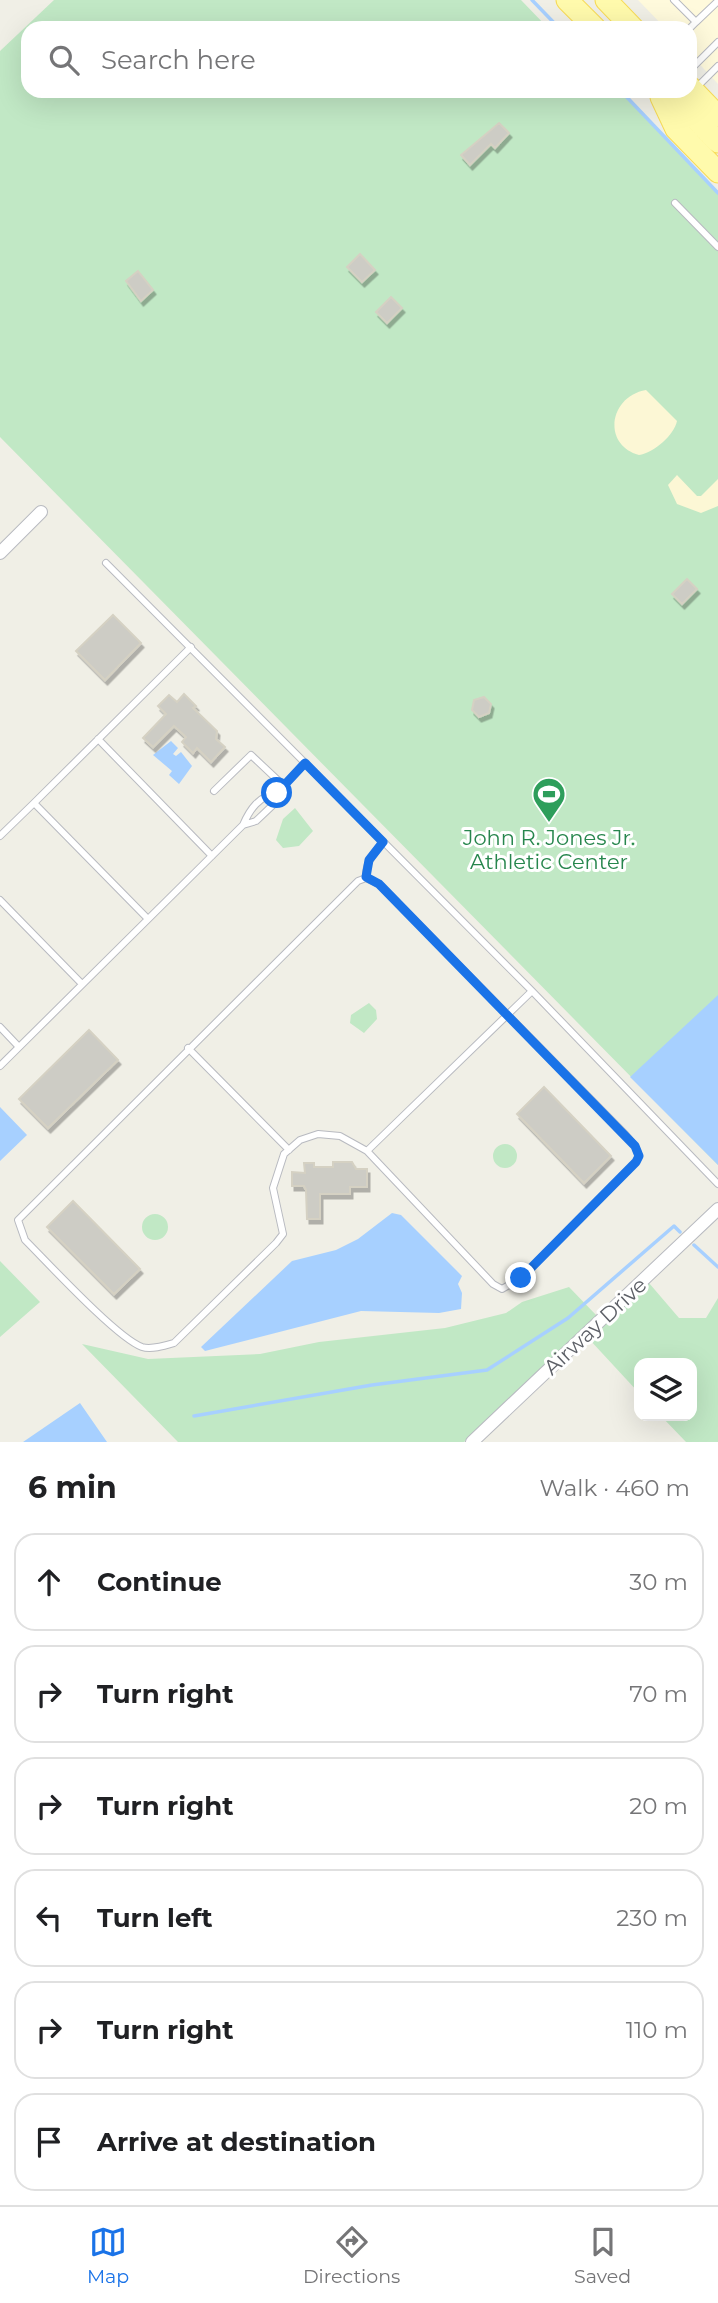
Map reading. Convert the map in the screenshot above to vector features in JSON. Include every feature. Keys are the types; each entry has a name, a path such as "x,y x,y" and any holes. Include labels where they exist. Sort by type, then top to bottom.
{"main road":[{"path":"606,0 626,21"},
{"path":"697,90 718,116"},
{"path":"664,98 676,129 718,172"},
{"path":"667,98 718,155"},
{"path":"668,98 718,142"}],"street":[{"path":"0,553 41,512"},
{"name":"Airway Drive","path":"472,1442 718,1209"}],"lane":[{"path":"674,0 695,21"},
{"path":"697,21 718,1"},
{"path":"697,73 718,42"},
{"path":"697,78 718,66"},
{"path":"675,203 718,247"},
{"path":"106,563 532,991 718,1185"},
{"path":"0,836 191,647"},
{"path":"98,739 212,856"},
{"path":"214,791 251,755 284,786"},
{"path":"243,825 256,821 275,803 277,793 305,763"},
{"path":"0,1066 243,825 249,811 265,795 277,793"},
{"path":"34,803 149,919"},
{"path":"366,877 369,860 383,842"},
{"path":"366,877 379,884 508,1014 625,1134 639,1156 627,1172 521,1278 502,1289 493,1284 368,1151 340,1136 318,1134 300,1140 289,1150 277,1168 273,1188 283,1234 174,1343 163,1347 142,1347 121,1333 25,1241 18,1220 188,1048 358,881 366,877"},
{"path":"0,900 82,984"},
{"path":"368,1151 532,991"},
{"path":"0,1027 19,1047"},
{"path":"188,1048 289,1150"}],"shaded area":[{"path":"638,0 718,0 718,84 697,62 697,21 658,21"}],"green space":[{"name":"John R. Jones Jr. Athletic Center","path":"54,0 521,0 541,21 32,21"},
{"name":"John R. Jones Jr. Athletic Center","path":"21,31 21,98 629,98 718,191 718,1165 0,437 0,51"},
{"path":"295,808 313,831 299,846 283,848 276,840 283,819"},
{"path":"369,1003 376,1010 377,1019 364,1033 350,1023 351,1015"},
{"path":"505,1144 516,1151 517,1156 510,1167 505,1168 494,1161 493,1156 500,1145"},
{"path":"155,1214 164,1218 168,1227 164,1236 155,1240 146,1236 142,1227 146,1218"},
{"path":"0,1261 40,1302 0,1337"},
{"path":"649,1283 679,1318 706,1318 718,1298 718,1442 686,1442 666,1421 697,1421 697,1358 634,1358 634,1388 589,1339"},
{"path":"569,1287 597,1316 464,1442 178,1442 82,1344 148,1359 260,1354 319,1342 445,1328 506,1313 522,1302"}],"sand":[{"path":"646,390 677,421 663,442 651,451 639,455 619,441 615,421 624,401"},
{"path":"677,475 697,496 701,496 718,479 718,506 701,513 677,504 668,485"}],"water":[{"path":"171,741 178,748 173,754 176,756 181,752 192,766 179,784 169,775 172,771 153,755"},
{"path":"718,995 718,1165 630,1077"},
{"path":"0,1107 27,1135 0,1161"},
{"path":"392,1213 401,1215 462,1276 458,1284 462,1293 461,1309 439,1313 361,1311 205,1351 201,1347 292,1261 336,1250 358,1239"},
{"path":"80,1403 107,1442 23,1442"}],"building":[{"path":"499,123 509,133 495,148 491,144 470,165 461,155"},
{"path":"360,254 375,270 362,282 347,267"},
{"path":"138,271 153,290 141,301 126,281"},
{"path":"391,297 402,308 387,323 376,312"},
{"path":"687,579 697,589 682,604 672,594"},
{"path":"113,615 141,643 105,680 76,651"},
{"path":"184,694 196,706 193,708 217,731 216,739 225,747 211,762 197,748 193,753 182,742 186,737 174,726 153,747 143,738 166,714 158,706 169,695 177,702"},
{"path":"484,697 491,704 489,713 479,717 472,710 474,700"},
{"path":"89,1030 118,1060 48,1128 19,1099"},
{"path":"544,1087 611,1156 584,1183 517,1114"},
{"path":"333,1162 352,1162 356,1169 367,1169 367,1187 350,1187 350,1194 320,1194 320,1219 307,1219 306,1190 304,1186 292,1186 292,1172 305,1173 304,1163 314,1163 314,1167 333,1167"},
{"path":"73,1201 140,1269 114,1294 47,1227"}],"waterway":[{"path":"532,0 552,21"},
{"path":"628,98 718,193"},
{"path":"194,1416 372,1385 487,1370 568,1318 674,1226 680,1232"},
{"path":"694,1245 718,1267"}],"place":[{"name":"John R. Jones Jr. Athletic Center","path":"549,824"}],"route":[{"path":"277,793 305,763 383,842 369,860 366,877 379,884 635,1146 639,1156 636,1162 521,1278"}]}
